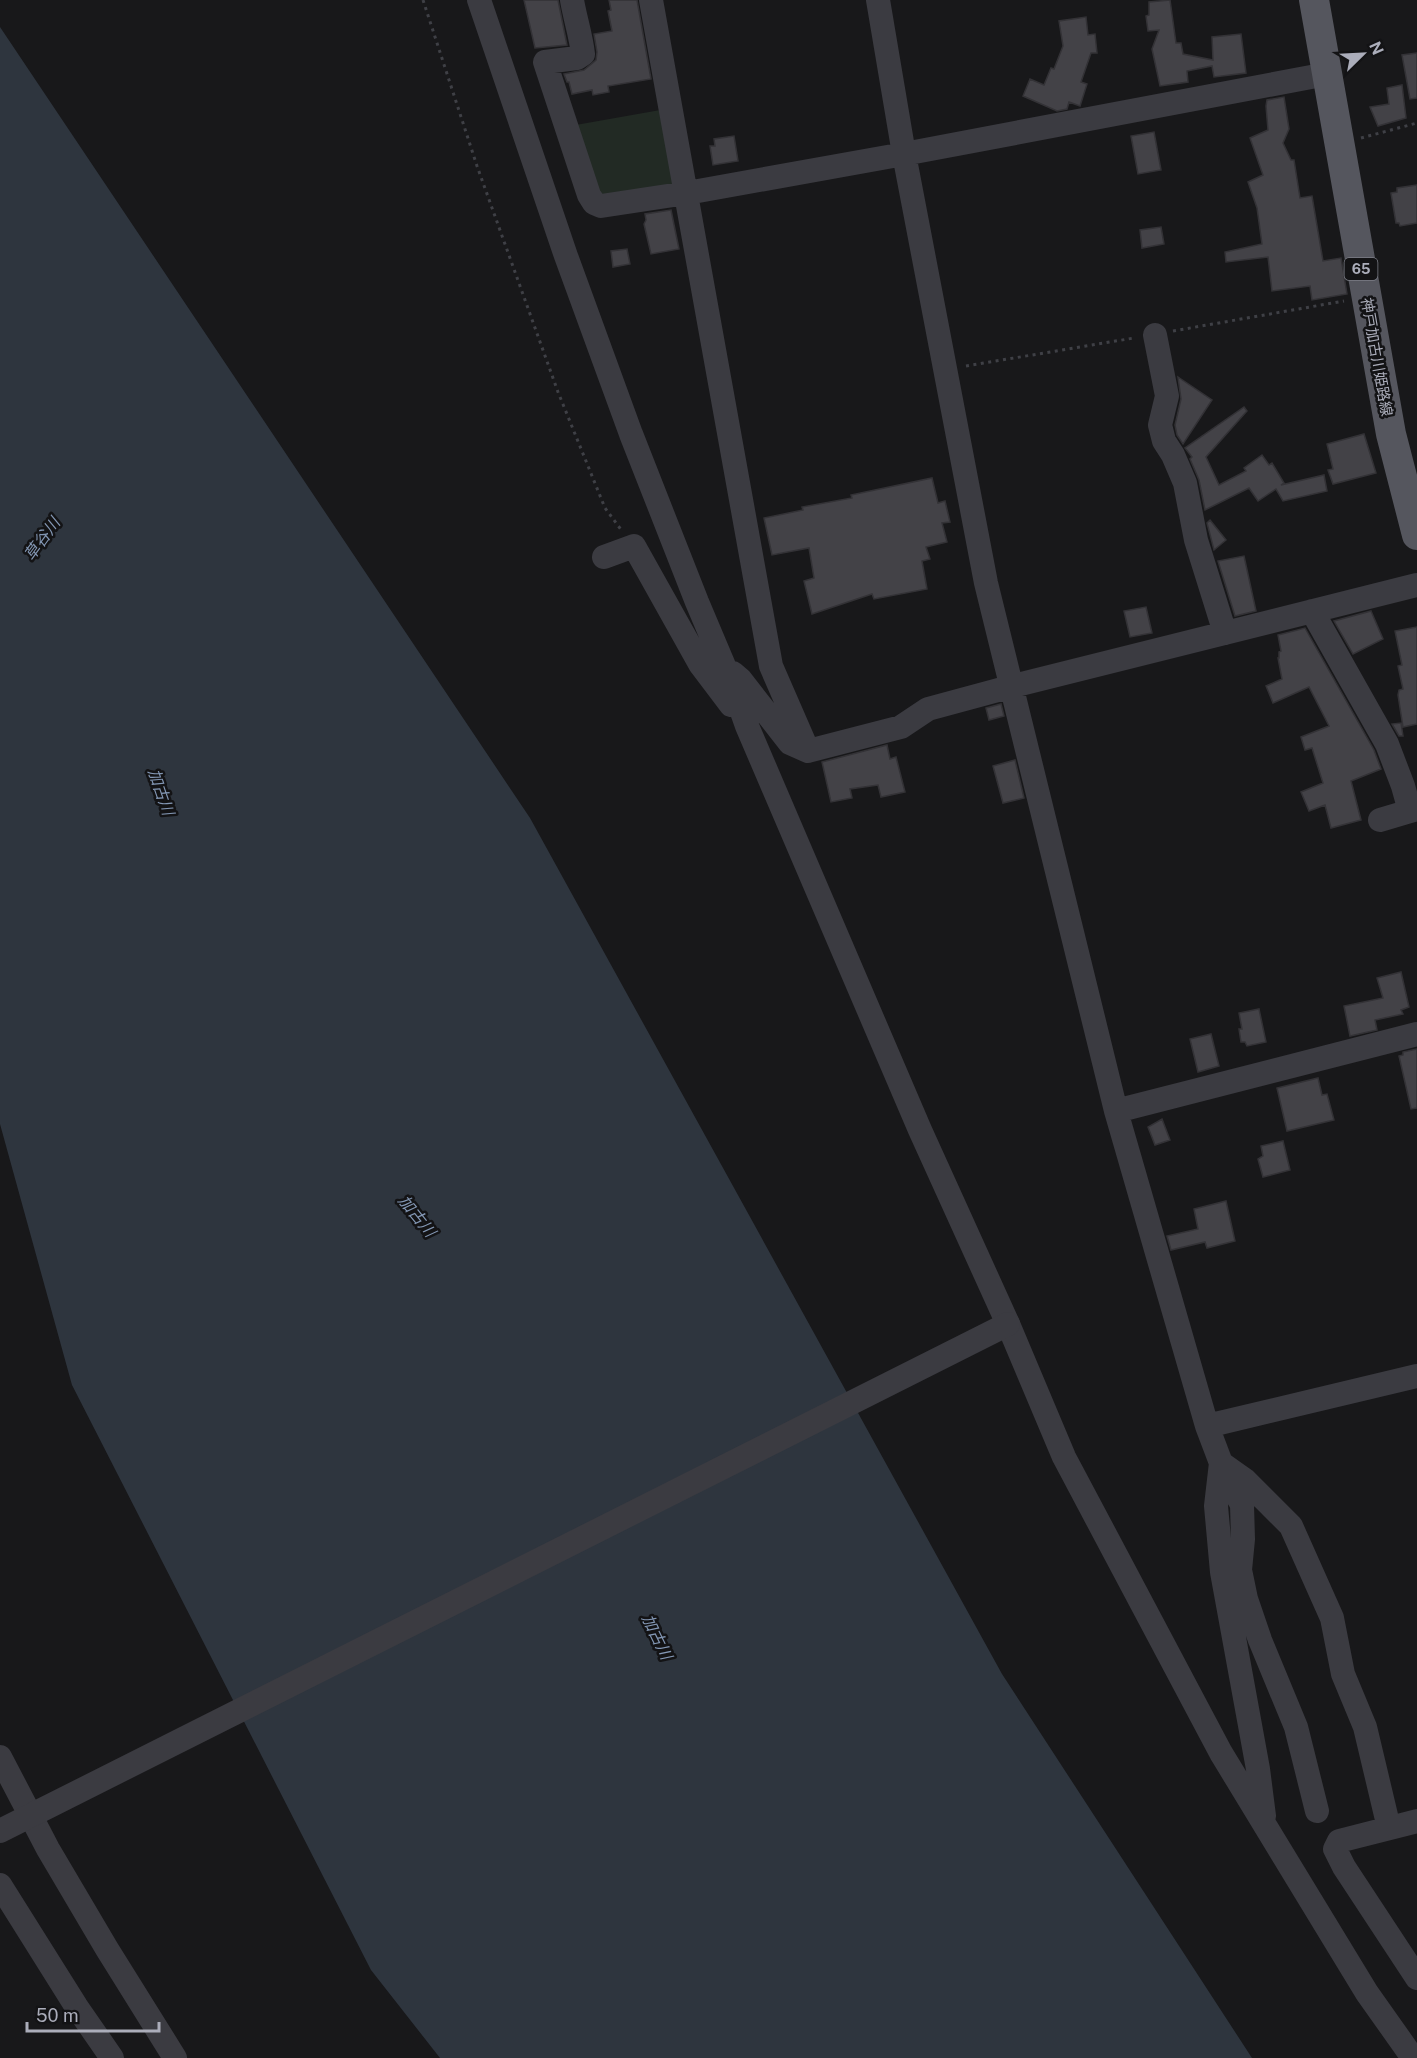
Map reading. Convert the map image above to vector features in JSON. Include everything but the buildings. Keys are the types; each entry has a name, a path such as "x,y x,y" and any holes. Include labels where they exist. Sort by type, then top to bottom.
{"main road":[{"name":"神戸加古川姫路線","path":"1314,0 1391,434 1417,536"}],"street":[{"path":"479,0 566,256 631,434 747,726 920,1130 1008,1324 1064,1457 1221,1752 1367,1993 1413,2058"},
{"path":"572,0 583,54 577,58 545,62 589,195 594,203 601,206 904,154 1327,74"},
{"path":"651,0 771,666 808,751"},
{"path":"878,0 904,154 986,583 1116,1111 1207,1426 1221,1463 1242,1505 1243,1539 1240,1570 1246,1599 1260,1640 1296,1727 1317,1811"},
{"path":"1155,335 1167,396 1160,425 1164,441 1185,483 1196,540 1225,633"},
{"path":"604,557 634,546 700,664 747,726"},
{"path":"724,665 740,679 790,743 808,751 901,727 928,709 1417,585"},
{"path":"1312,611 1387,744 1413,810 1380,820"},
{"path":"1116,1111 1417,1034"},
{"path":"0,1831 1008,1324"},
{"path":"1207,1426 1417,1376"},
{"path":"1221,1463 1216,1506 1222,1572 1258,1768 1266,1828"},
{"path":"1221,1463 1245,1479 1291,1526 1332,1618 1344,1674 1365,1727 1389,1828"},
{"path":"0,1757 48,1849 175,2058"},
{"path":"1417,1821 1339,1841 1335,1849 1344,1867 1417,1977"},
{"path":"0,1885 76,2006 112,2058"}],"path":[{"path":"423,0 477,166 558,392 604,508 634,546"},
{"path":"1339,143 1417,123"}],"shaded area":[{"path":"666,109 679,186 601,200 570,126"}],"water":[{"path":"0,27 530,818 1002,1674 1252,2058 440,2058 371,1970 72,1385 0,1124"}],"water label":[{"name":"草谷川","path":"42,539"},
{"name":"加古川","path":"161,792"},
{"name":"加古川","path":"417,1216"},
{"name":"加古川","path":"657,1637"}]}
